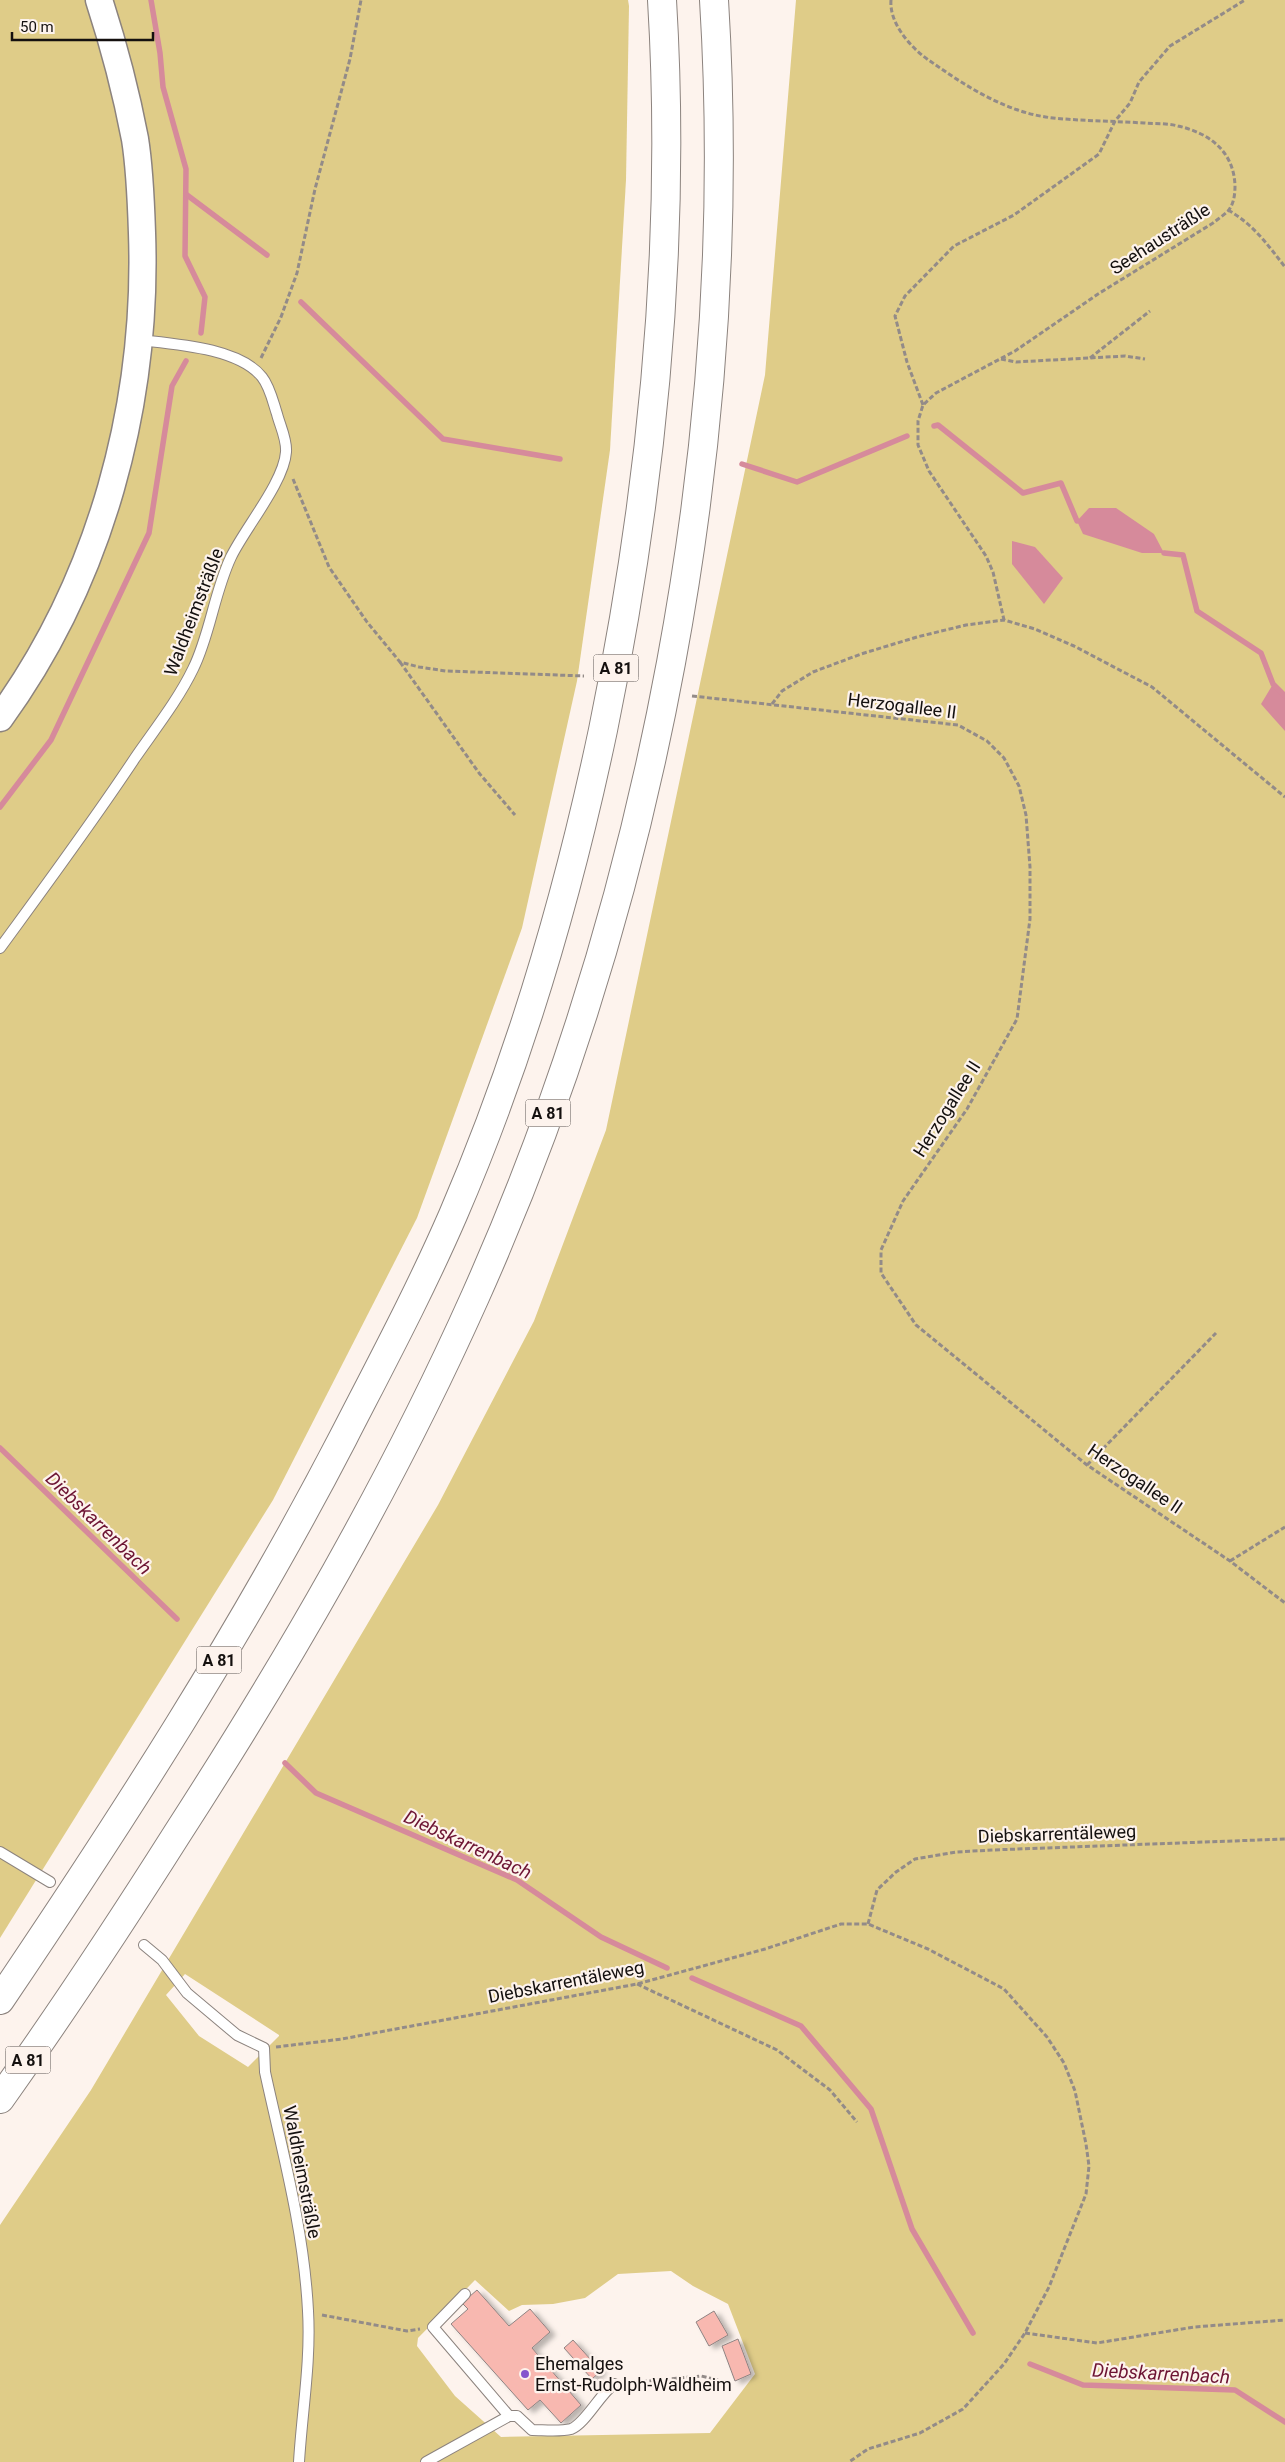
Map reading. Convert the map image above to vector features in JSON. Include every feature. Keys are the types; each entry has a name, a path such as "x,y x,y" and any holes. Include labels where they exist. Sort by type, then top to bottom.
{"highway":[{"name":"A 81","path":"0,2000 93,1861 180,1722 264,1582 332,1461 380,1370 436,1252 480,1147 518,1044 564,891 594,774 630,593 642,510 653,405 664,230 666,144 662,0"},
{"name":"A 81","path":"0,2099 61,2013 205,1791 266,1693 340,1565 405,1444 474,1298 520,1188 567,1059 602,952 636,823 660,716 688,560 703,436 714,291 718,142 714,0"}],"street":[{"path":"0,718 49,640 94,543 117,469 140,340 143,259 135,141 118,61 99,0"}],"lane":[{"name":"Waldheimsträßle","path":"0,948 101,809 180,692 194,667 218,589 232,555 265,500 280,469 286,451 285,440 271,393 264,378 256,370 235,358 196,347 140,340"},
{"path":"0,1852 50,1882"},
{"path":"144,1945 162,1960 187,1993 237,2035 264,2048"},
{"name":"Waldheimsträßle","path":"264,2048 265,2072 306,2275 308,2312 307,2378 301,2420 299,2462"},
{"path":"465,2294 433,2327 509,2416"},
{"path":"426,2462 509,2416 517,2416 532,2430 571,2429 582,2420 605,2391 614,2384"}],"path":[{"path":"256,370 281,317 297,273 315,189 350,59 361,0"},
{"name":"Seehausträßle","path":"891,0 895,20 914,49 952,77 988,98 1019,111 1051,118 1176,125 1204,134 1221,147 1227,155 1234,176 1235,196 1228,210 1213,223 1000,359 943,389 923,405"},
{"path":"1004,620 993,572 986,556 929,471 918,445 918,421 923,405 906,362 896,316 905,296 954,246 1014,215 1099,154 1115,122 1130,103 1139,82 1170,46 1245,0"},
{"path":"1228,210 1244,220 1258,233 1285,267"},
{"path":"1089,358 1150,311"},
{"path":"1000,359 1016,362 1125,356 1145,359"},
{"path":"280,469 291,476 298,487 329,568 367,622 400,662 479,773 515,815"},
{"path":"772,704 782,691 813,672 861,654 925,635 987,621 1004,620 1035,629 1074,646 1152,687 1285,797"},
{"path":"400,662 419,668 446,671 584,676"},
{"name":"Herzogallee II","path":"692,696 958,725 987,741 1004,758 1019,786 1026,815 1030,866 1030,910 1017,1019 967,1109 903,1201 881,1250 880,1273 916,1325 1087,1465 1230,1561 1285,1603"},
{"path":"1087,1465 1216,1333"},
{"path":"1230,1561 1285,1526"},
{"name":"Diebskarrentäleweg","path":"868,1924 877,1890 896,1872 915,1859 956,1852 992,1850 1285,1840"},
{"name":"Diebskarrentäleweg","path":"264,2048 342,2039 636,1984 765,1950 841,1924 868,1924 928,1949 1004,1989 1047,2037 1064,2064 1075,2091 1089,2166 1086,2194 1049,2287 1025,2333 1004,2364 963,2409 920,2433 868,2450 849,2462"},
{"path":"636,1984 777,2050 830,2090 856,2122"},
{"path":"308,2312 407,2331"},
{"path":"1025,2333 1097,2343 1194,2327 1285,2320"},
{"path":"614,2384 701,2376 718,2380"}],"shaded area":[{"path":"0,0 628,0 629,6 626,180 610,450 577,681 522,928 417,1218 273,1500 0,1938"},
{"path":"796,0 1285,0 1285,2462 0,2462 0,2225 91,2090 438,1505 534,1321 606,1130 765,375","holes":["185,1974 279,2035 279,2036 248,2067 199,2036 166,1995","671,2271 693,2286 728,2304 755,2374 710,2433 501,2437 455,2396 417,2346 418,2338 475,2280 509,2311 522,2305 553,2304 585,2298 618,2274"]},
{"path":"1089,508 1116,508 1154,534 1164,553 1142,553 1083,534 1077,521"},
{"path":"1012,541 1035,547 1063,578 1044,604 1012,564"},
{"path":"1273,684 1285,698 1285,731 1261,704"}],"building":[{"name":"Ehemalges Ernst-Rudolph-Waldheim","path":"477,2290 509,2326 530,2309 550,2332 532,2348 581,2405 561,2423 540,2400 528,2410 451,2324 468,2309 462,2303"},
{"path":"714,2311 728,2335 709,2346 696,2322"},
{"path":"738,2339 751,2374 735,2381 722,2346"},
{"path":"573,2340 601,2371 592,2379 564,2348"}],"waterway":[{"name":"Diebskarrenbach","path":"151,0 160,53 163,87 186,169 185,256 205,297 201,333"},
{"path":"187,195 267,255"},
{"path":"301,302 443,439 560,459"},
{"path":"0,807 51,740 149,533 172,386 186,361"},
{"path":"934,426 938,425 1023,493 1061,483 1077,521"},
{"path":"742,464 797,482 907,436"},
{"path":"1164,553 1183,555 1197,611 1261,653 1273,684 1285,696"},
{"name":"Diebskarrenbach","path":"0,1448 177,1619"},
{"name":"Diebskarrenbach","path":"285,1763 316,1793 517,1880 601,1937 667,1968"},
{"path":"692,1978 801,2026 871,2109 912,2229 973,2333"},
{"name":"Diebskarrenbach","path":"1030,2364 1083,2385 1235,2390 1285,2422"}],"place":[{"name":"Ehemalges Ernst-Rudolph-Waldheim","path":"525,2374"}]}
